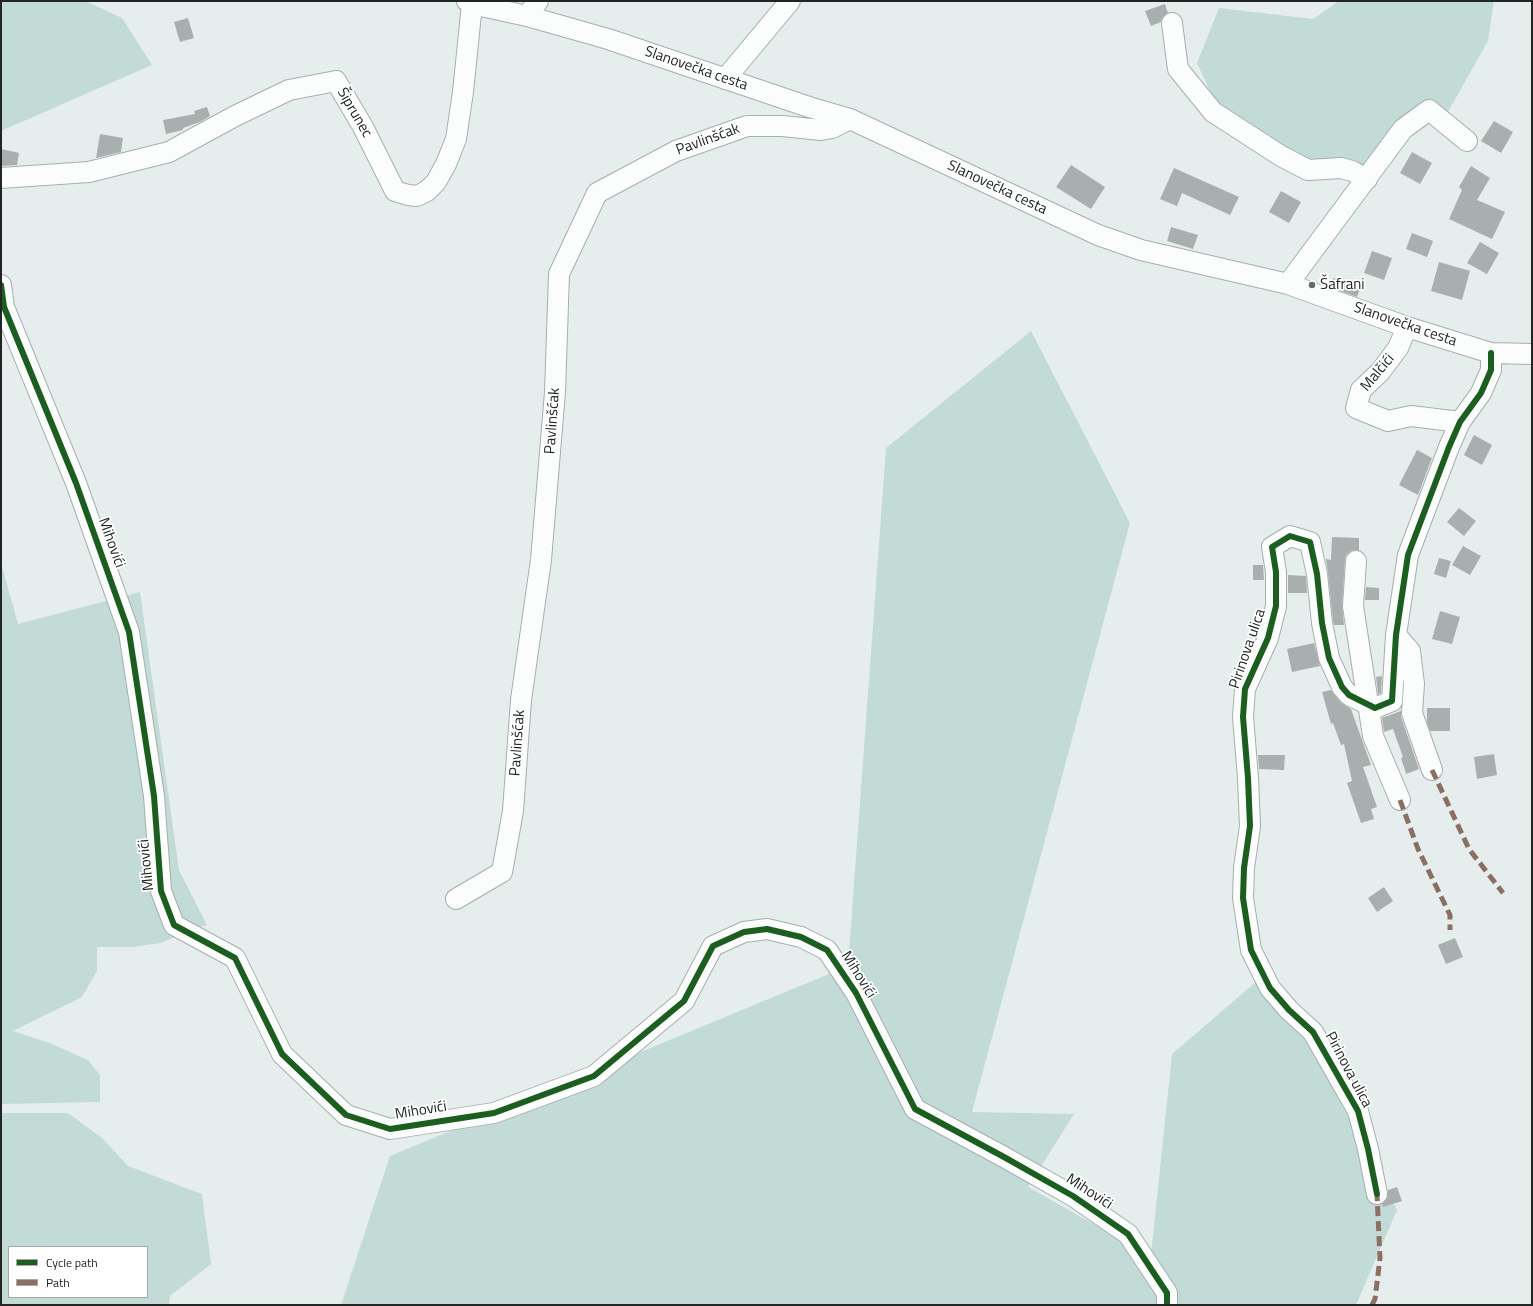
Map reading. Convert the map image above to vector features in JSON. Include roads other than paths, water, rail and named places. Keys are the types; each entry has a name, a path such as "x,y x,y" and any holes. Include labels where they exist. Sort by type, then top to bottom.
{"street":[{"path":"725,79 790,1"},
{"name":"Slanovečka cesta","path":"469,2 533,8 608,39 808,107 850,119 1098,235 1141,250 1288,284 1407,327 1491,353 1532,354"},
{"name":"Šiprunec","path":"1,178 89,172 169,152 235,116 289,90 336,81 364,127 395,191 417,196 428,191 436,182 446,164 456,139 464,92 469,2"},
{"path":"1172,23 1178,69 1213,112 1281,156 1308,170 1341,168 1352,171 1367,179"},
{"path":"1288,284 1403,129 1429,110 1467,141"},
{"name":"Pavlinšćak","path":"456,898 502,872 513,811 521,700 541,560 555,392 559,274 597,193 676,151 747,126 782,126 821,130 832,128 850,119"},
{"name":"Mihovići","path":"1,285 4,307 76,483 130,632 154,796 161,891 174,925 235,958 282,1054 346,1115 390,1129 405,1127 494,1113 594,1076 684,1001 713,946 744,932 766,929 801,936 827,950 856,993 915,1109 1073,1196 1128,1234 1167,1293 1167,1305"},
{"name":"Malčići","path":"1407,327 1398,348 1380,372 1361,390 1356,408 1388,421 1411,416 1460,422"},
{"name":"Pirinova ulica","path":"1378,1194 1358,1111 1313,1032 1289,1010 1270,988 1251,950 1243,898 1244,868 1250,826 1243,717 1245,689 1268,638 1276,606 1276,572 1272,547 1290,536 1310,542 1317,574 1322,623 1329,658 1342,687 1349,695 1375,708 1392,701 1396,635 1408,555 1448,447 1460,422 1481,393 1491,370 1491,353"},
{"path":"1356,561 1353,606 1373,736 1400,800"},
{"path":"1396,635 1410,652 1414,684 1412,713 1432,770"}],"place":[{"name":"Šafrani","path":"1312,285"}]}
